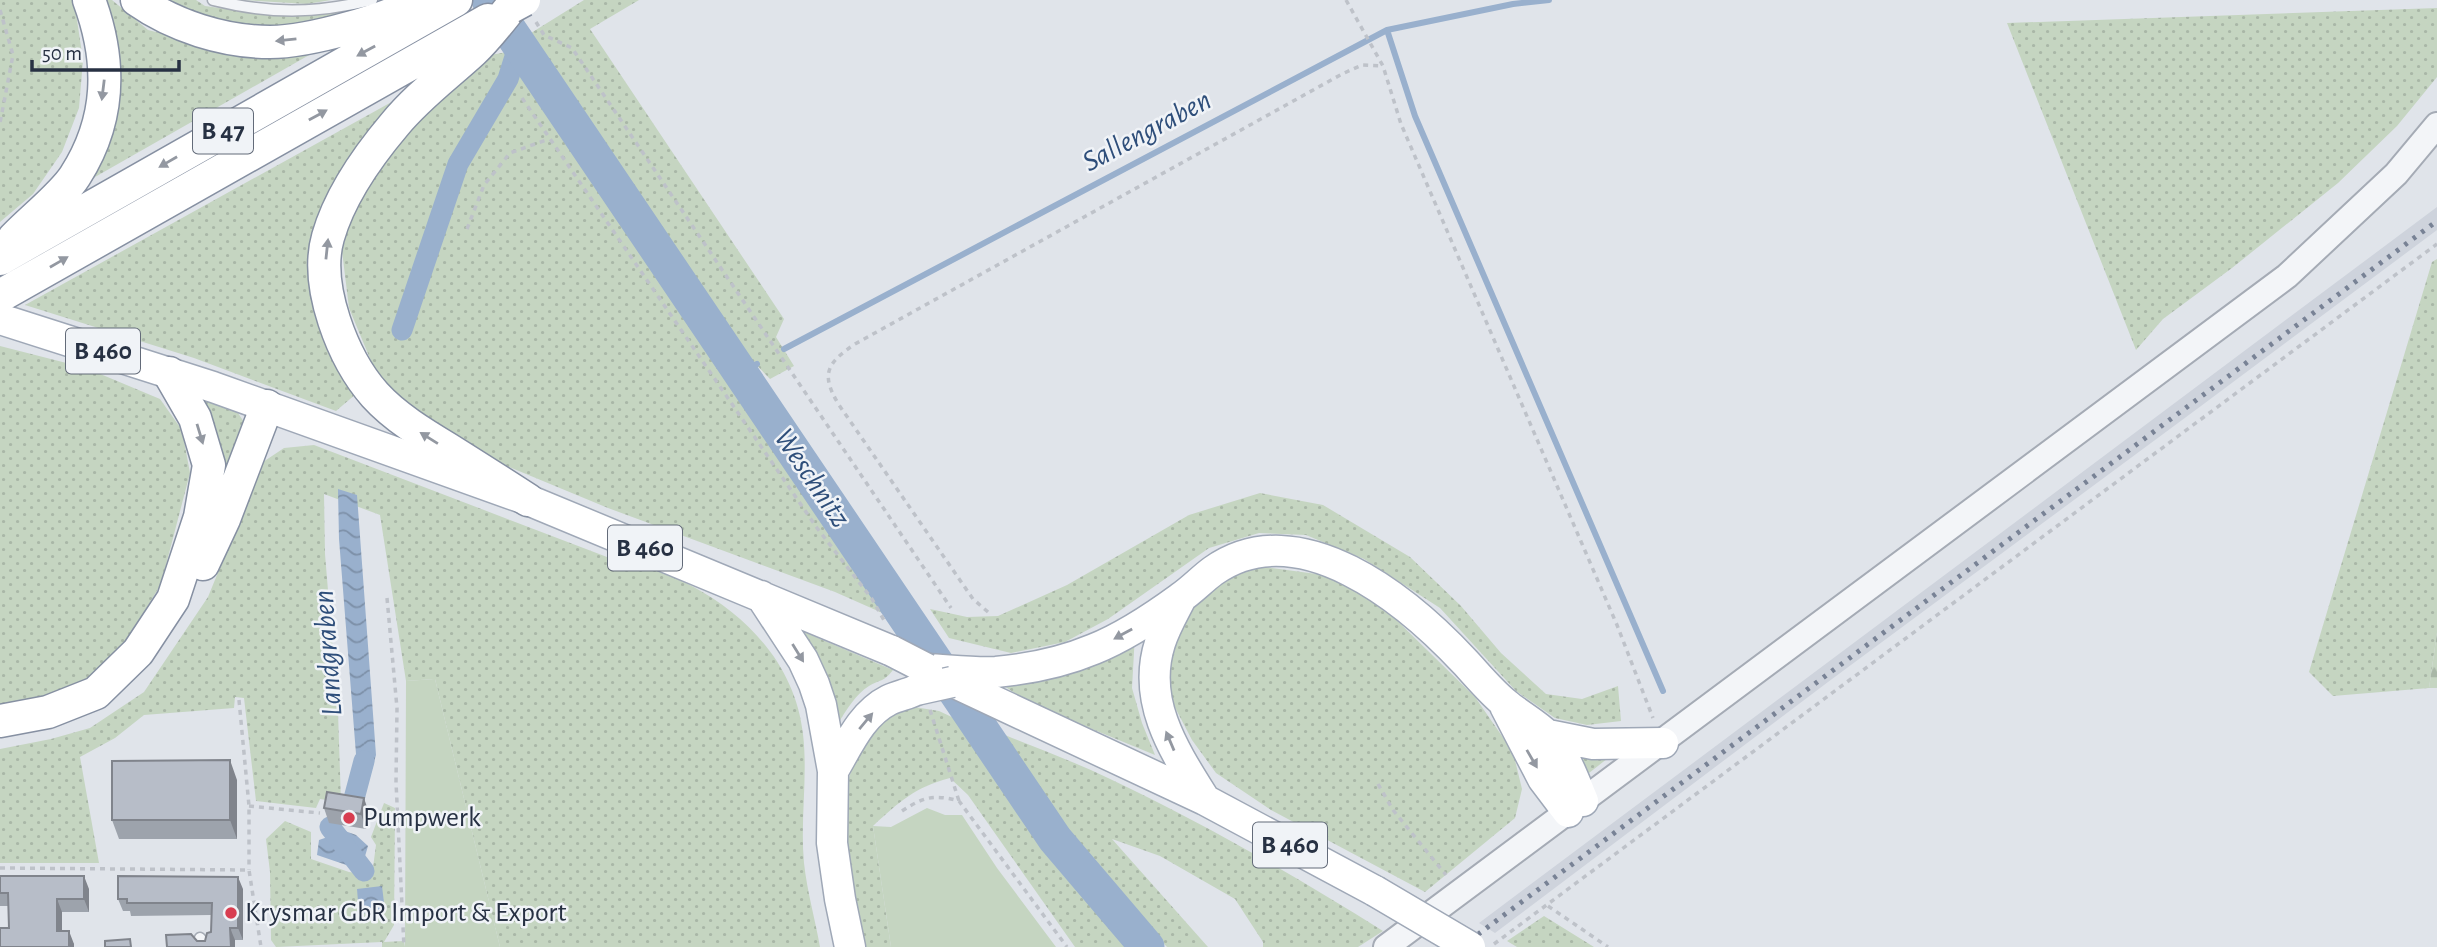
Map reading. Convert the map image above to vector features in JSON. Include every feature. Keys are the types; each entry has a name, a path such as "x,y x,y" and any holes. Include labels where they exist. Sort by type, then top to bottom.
{"highway":[{"path":"0,253 74,178 98,130 106,67 99,26 89,0"},
{"path":"137,0 182,25 228,37 270,42 319,37 441,2"},
{"name":"B 47","path":"0,259 441,2"},
{"name":"B 47","path":"0,296 470,41 522,8"},
{"path":"470,41 441,78 397,121 363,165 341,204 327,239 325,270 337,331 355,368 376,396 416,429 528,500"},
{"path":"0,721 48,712 96,693 138,652 173,599 200,517 209,465 195,418 169,373"},
{"path":"0,733 55,723 102,703 148,659 185,603 224,519 267,406"}],"main road":[{"name":"B 460","path":"0,319 267,406 528,500 761,596 889,637 930,686 1019,713 1205,800 1375,891 1470,947"},
{"path":"833,771 860,726 872,712 889,701 930,686 994,672 1050,664 1095,649 1181,597 1215,569 1242,557 1274,551 1311,555 1349,570 1409,607 1441,636 1503,702 1548,736 1567,761 1575,807"},
{"path":"761,596 803,660 821,705 833,771 832,843 850,947"},
{"path":"1181,597 1160,642 1156,690 1161,717 1172,748 1205,800"},
{"path":"1503,702 1543,779 1575,807"},
{"path":"1548,736 1594,744 1663,743"}],"street":[{"path":"1386,947 2287,276 2396,174 2437,125"}],"lane":[{"path":"213,0 270,11 313,11 372,0"}],"path":[{"path":"1346,0 1383,66 1401,124 1617,625 1663,743"},
{"path":"522,8 544,35 572,48 951,608"},
{"path":"0,10 13,55 0,122"},
{"path":"988,612 973,599 834,397 830,390 828,374 835,358 855,344 1342,74 1362,65 1383,66"},
{"path":"522,98 817,528 872,599 889,637"},
{"path":"467,229 484,185 510,153 549,139"},
{"path":"1490,947 2437,244"},
{"path":"387,598 397,708 396,782 404,947"},
{"path":"930,686 936,725 953,789 959,801 1067,946"},
{"path":"239,700 249,806 249,870 261,947"},
{"path":"1378,784 1393,810 1459,893"},
{"path":"902,811 919,800 940,796 959,801"},
{"path":"249,806 320,813"},
{"path":"0,868 249,870"},
{"path":"1548,906 1608,947"}],"shaded area":[{"path":"2437,207 2437,230 1495,933 1479,923"}],"green space":[{"path":"0,0 74,0 83,60 79,108 62,152 33,194 0,222"},
{"path":"104,0 112,0 148,30 208,45 332,42 88,181"},
{"path":"158,0 196,0 205,6 270,15 308,16 374,5 287,29 216,23"},
{"path":"242,0 331,0 307,4"},
{"path":"584,0 639,0 590,29 784,319 776,337 794,366 770,379 747,355 531,33"},
{"path":"2437,8 2437,77 2397,126 2338,183 2163,319 2136,350 2007,23"},
{"path":"507,52 527,72 896,619 835,592 608,508 492,460 429,425 376,373 349,308 342,251 356,197 377,156 485,56"},
{"path":"397,99 322,220 356,394 336,411 194,358 25,305"},
{"path":"2437,259 2437,633 2429,688 2333,696 2309,672 2432,262"},
{"path":"0,346 86,368 160,399 182,430 190,473 161,584 126,642 87,681 38,701 0,705"},
{"path":"194,398 236,410 246,425 216,509"},
{"path":"314,445 607,557 641,565 674,578 706,594 735,615 760,639 781,667 795,699 803,734 804,863 820,947 500,947 435,679 406,681 380,515 324,494 325,554 338,712 341,802 320,799 316,808 256,801 244,698 235,697 234,708 144,715 115,738 80,757 99,863 0,863 0,749 90,728 144,692 208,597 263,462 284,448"},
{"path":"1260,493 1323,505 1410,557 1461,606 1501,653 1546,694 1582,699 1618,686 1621,721 1587,725 1555,718 1516,691 1440,608 1364,559 1306,535 1259,533 1209,548 1108,619 1065,642 1011,653 949,638 930,609 967,617 998,616 1067,585 1189,515"},
{"path":"1256,566 1324,575 1377,601 1475,697 1513,752 1522,789 1515,818 1425,892 1271,810 1216,773 1192,740 1168,694 1164,655 1184,608 1218,582"},
{"path":"804,632 893,670 860,693 839,722 830,694 806,646"},
{"path":"2437,633 2437,688 2429,688"},
{"path":"1135,634 1132,688 1155,755 1029,703 1000,683"},
{"path":"435,679 500,947 405,947 406,681"},
{"path":"902,705 939,711 971,726 990,764 1062,863 1129,947 1075,947 968,795 950,778 908,796 873,826 891,947 857,947 841,804 858,749 873,720"},
{"path":"1005,735 1095,772 1179,813 1282,870 1383,931 1358,947 1263,947 1263,942 1235,899 1160,856 1112,839 1208,947 1167,947 1070,833"},
{"path":"1570,748 1617,751 1589,773"},
{"path":"384,803 395,808 394,925 384,942 404,941 405,947 382,947 382,942 276,947 271,940 270,872 266,839 285,821 311,832 311,859 349,872 372,875 376,845 371,837"},
{"path":"927,808 945,815 962,815 997,868 1056,947 891,947 873,826 891,827"},
{"path":"1544,916 1594,947 1517,947 1507,941"}],"water":[{"path":"338,489 357,495 376,755 366,791 352,787 356,754 339,539"},
{"path":"345,831 356,835 368,846 361,870 317,855 319,840"},
{"path":"382,886 385,911 359,914 357,889"}],"building":[{"path":"230,760 230,820 112,820 112,761"},
{"path":"327,792 364,798 361,814 324,808"},
{"path":"0,876 84,876 84,899 57,899 57,931 69,931 69,947 0,947 0,928 9,928 8,893 0,893"},
{"path":"118,876 238,877 238,928 230,928 231,947 167,947 166,935 191,934 197,941 205,941 207,933 211,932 212,903 127,903 127,899 118,899"},
{"path":"130,939 131,947 105,947 105,941"}],"waterway":[{"name":"Weschnitz","path":"489,0 1055,839 1147,947"},
{"name":"Sallengraben","path":"784,349 1387,30 1513,4 1549,0"},
{"path":"1387,30 1415,116 1663,691"},
{"name":"Landgraben","path":"402,330 458,164 508,79 519,44"},
{"name":"Sallengraben","path":"742,372 757,364"},
{"name":"Landgraben","path":"351,810 364,761"},
{"path":"330,827 364,871"}],"railway":[{"path":"1461,947 2437,221"}],"place":[{"name":"Pumpwerk","path":"349,818"},
{"name":"Krysmar GbR Import & Export","path":"231,913"}]}
